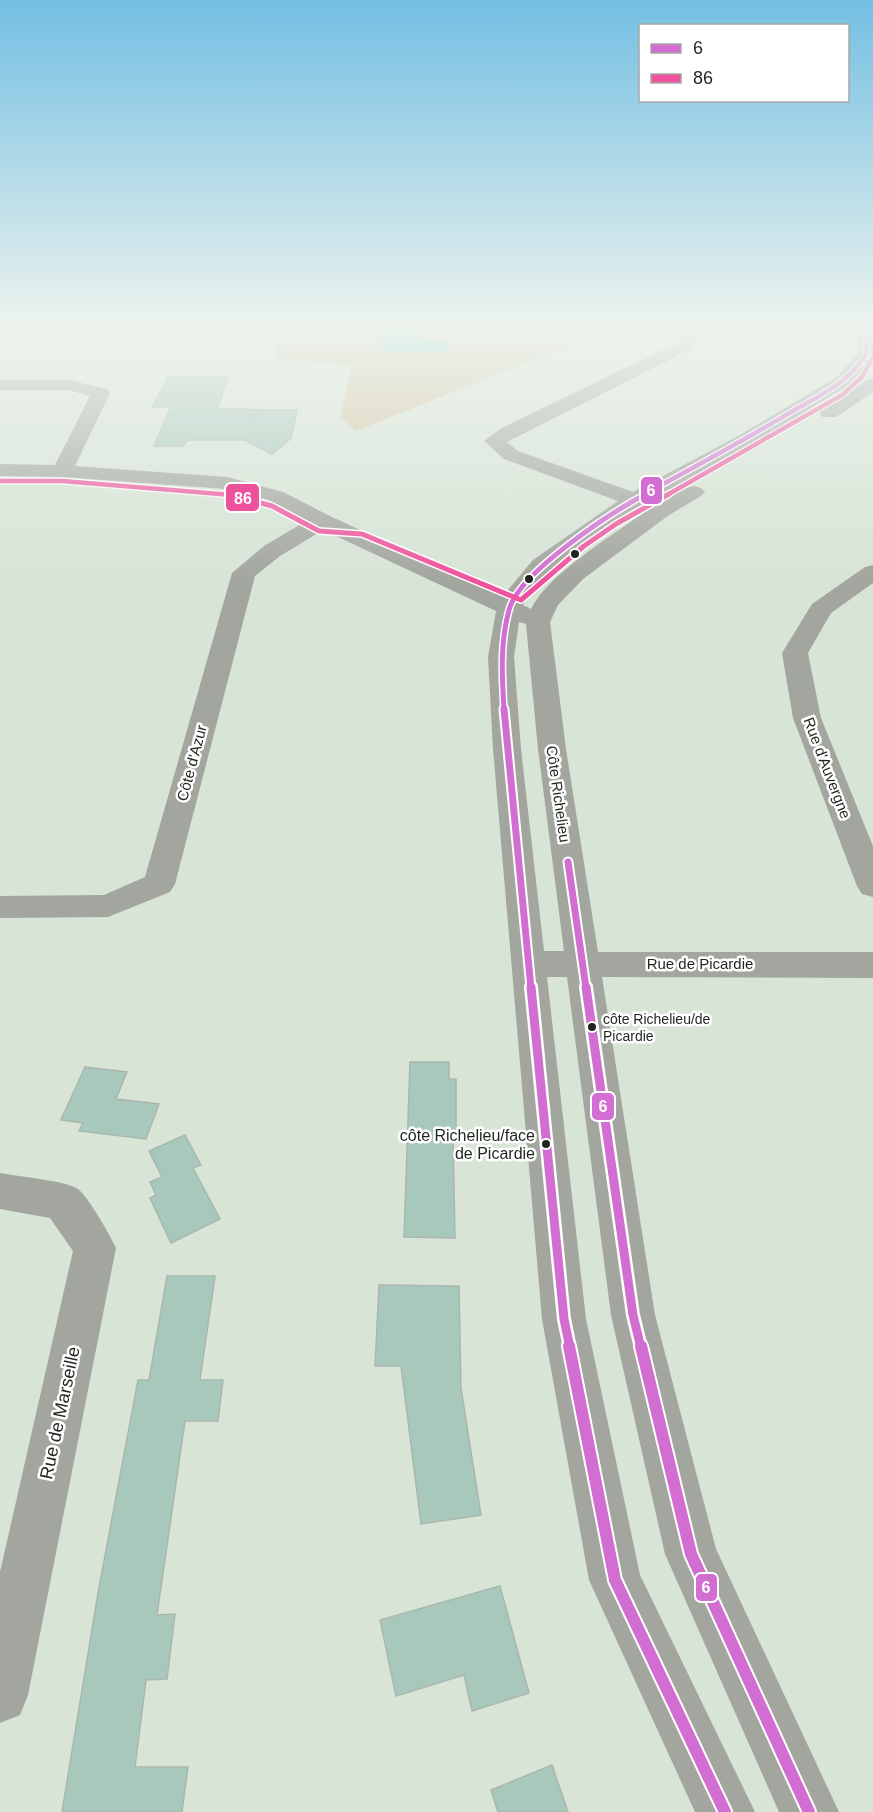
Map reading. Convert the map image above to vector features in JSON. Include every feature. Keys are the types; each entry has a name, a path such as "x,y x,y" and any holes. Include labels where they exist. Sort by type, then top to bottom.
{"street":[{"path":"62,471 91,413"},
{"path":"548,413 494,441 511,455 661,510"},
{"path":"725,1812 615,1580 564,1319 507,749 501,657 514,599 541,566 634,500 791,413"},
{"path":"0,470 62,471 226,483 276,496 322,521 543,612 575,574 661,510 843,413"},
{"name":"Côte d'Azur","path":"0,907 108,906 159,884 244,573 272,551 322,521"},
{"name":"Rue d'Auvergne","path":"873,572 821,609 795,653 807,718 873,886"},
{"name":"Côte Richelieu","path":"543,612 552,749 633,1315 691,1554 808,1812"},
{"name":"Rue de Picardie","path":"528,964 873,965"},
{"name":"Rue de Marseille","path":"0,1191 63,1202 94,1248 0,1695"}],"shaded area":[{"path":"341,413 402,413 356,431 340,417"}],"building":[{"path":"169,413 296,413 291,438 272,454 245,440 187,440 183,446 154,446"},
{"path":"410,1062 449,1062 449,1079 456,1079 456,1136 453,1136 455,1238 404,1237"},
{"path":"85,1067 127,1072 116,1099 159,1104 146,1139 79,1131 83,1123 61,1120"},
{"path":"185,1135 201,1165 193,1168 220,1219 171,1243 150,1198 156,1195 150,1182 162,1177 149,1151"},
{"path":"167,1276 215,1276 200,1380 223,1380 218,1421 185,1421 157,1615 175,1614 167,1679 146,1680 135,1767 188,1767 182,1812 62,1812 98,1593 138,1380 149,1380"},
{"path":"379,1285 459,1286 461,1388 481,1515 421,1524 401,1366 375,1366"},
{"path":"500,1586 529,1693 472,1711 464,1675 396,1696 380,1620"},
{"path":"552,1765 568,1812 498,1812 491,1790"}],"transit line":[{"name":"6","path":"725,1812 615,1580 564,1319 507,749 501,657 509,608 519,590 541,565 634,500 791,413"},
{"name":"86","path":"0,481 62,481 225,493 272,506 319,531 362,534 521,600 584,546 616,524 811,413"},
{"name":"6","path":"568,862 633,1315 691,1554 809,1812"}],"place":[{"name":"côte Richelieu/de Picardie","path":"592,1027"},
{"name":"côte Richelieu/face de Picardie","path":"546,1144"}]}
